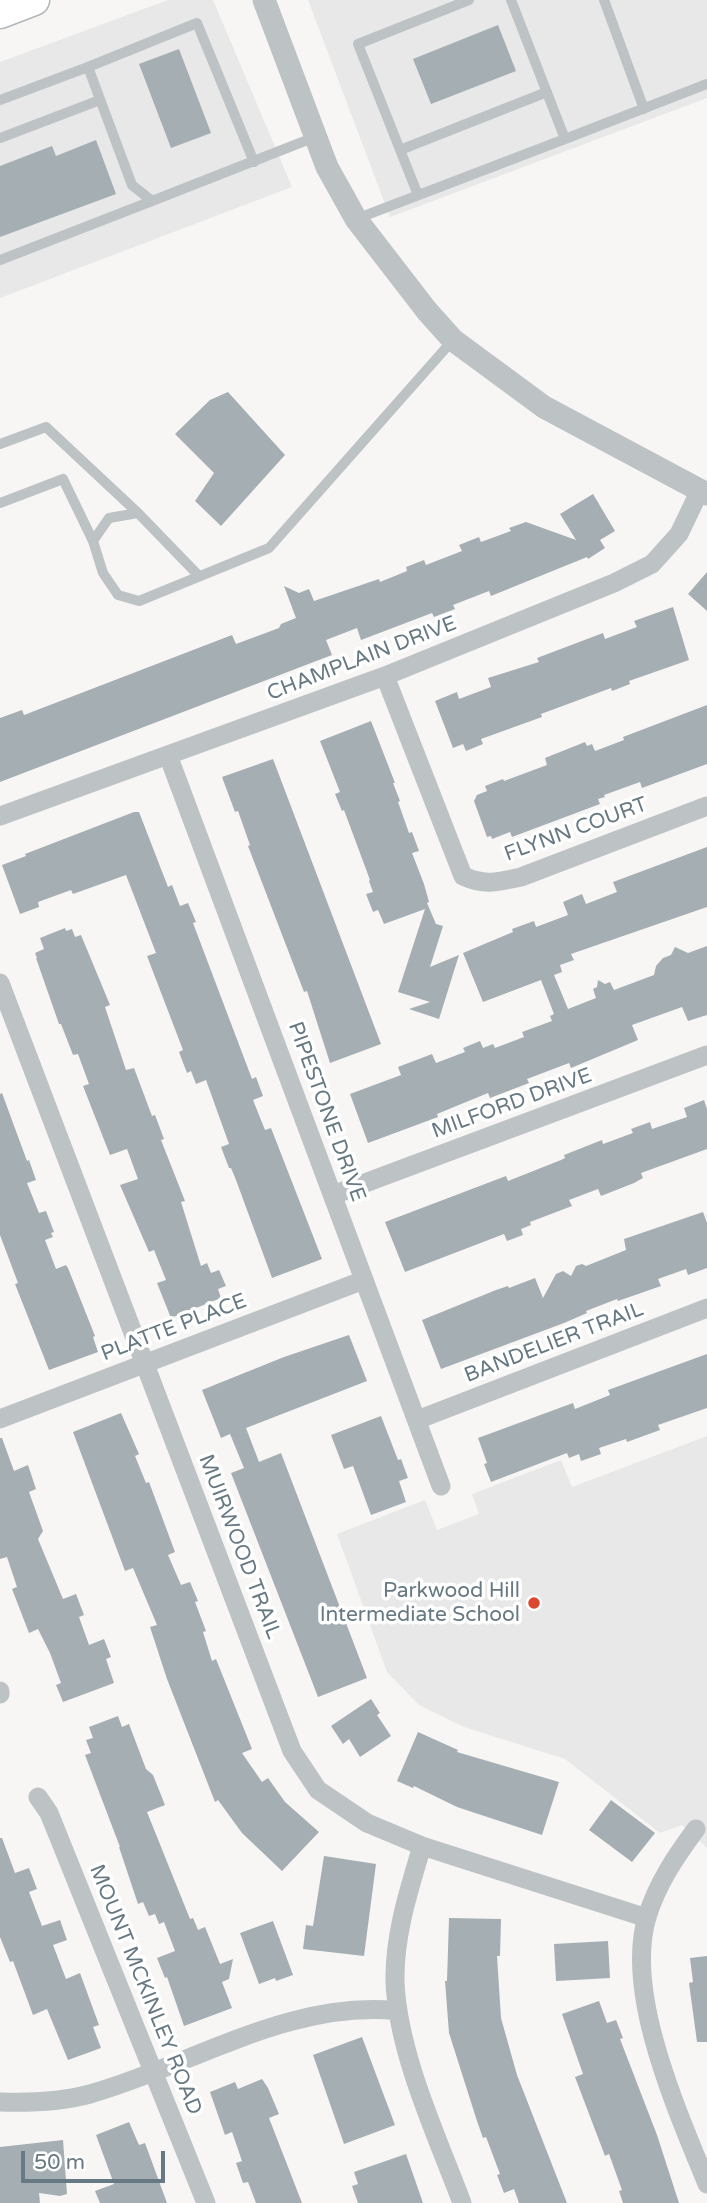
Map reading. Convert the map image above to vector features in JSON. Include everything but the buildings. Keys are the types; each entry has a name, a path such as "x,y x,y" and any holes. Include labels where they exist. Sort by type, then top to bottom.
{"main road":[{"path":"0,13 34,0"}],"street":[{"path":"264,0 327,167 356,219 427,311 453,340 544,407 704,489"},
{"name":"CHAMPLAIN DRIVE","path":"0,817 385,676 588,595 652,564 679,534 704,489"},
{"name":"FLYNN COURT","path":"385,676 463,876 479,883 521,877 707,806"},
{"name":"PIPESTONE DRIVE","path":"168,755 441,1486"},
{"name":"MUIRWOOD TRAIL","path":"0,983 292,1751 318,1790 367,1823 422,1846 646,1918"},
{"name":"MILFORD DRIVE","path":"332,1195 707,1055"},
{"name":"PLATTE PLACE","path":"0,1419 364,1280"},
{"name":"BANDELIER TRAIL","path":"416,1420 707,1308"},
{"name":"MOUNT MCKINLEY ROAD","path":"38,1797 49,1813 206,2203"},
{"path":"696,1829 668,1868 646,1918 641,1957 645,1999 657,2050 707,2184"},
{"path":"422,1846 399,1932 395,1980 398,2011 416,2080 462,2203"},
{"path":"0,2102 47,2102 89,2095 251,2034 302,2020 370,2008 398,2011"}],"lane":[{"path":"418,195 358,44 469,0"},
{"path":"511,0 565,139"},
{"path":"604,0 644,109"},
{"path":"0,100 197,23 254,162"},
{"path":"88,67 132,185 152,201"},
{"path":"356,219 707,84"},
{"path":"400,150 547,92"},
{"path":"0,138 100,100"},
{"path":"0,260 316,137"},
{"path":"0,503 63,479 93,541 103,573 118,595 139,601 270,548 453,340"},
{"path":"0,444 46,427 138,513 199,576"},
{"path":"93,541 109,518 138,513"}],"shaded area":[{"path":"168,0 213,0 292,187 0,298 0,62"},
{"path":"308,0 707,0 707,98 390,217"},
{"name":"Parkwood Hill Intermediate School","path":"707,1436 707,1848 682,1825 660,1833 565,1759 464,1727 419,1705 387,1672 337,1534 425,1500 437,1530 479,1514 472,1494 561,1460 572,1487"}],"place":[{"name":"Parkwood Hill Intermediate School","path":"534,1603"}]}
